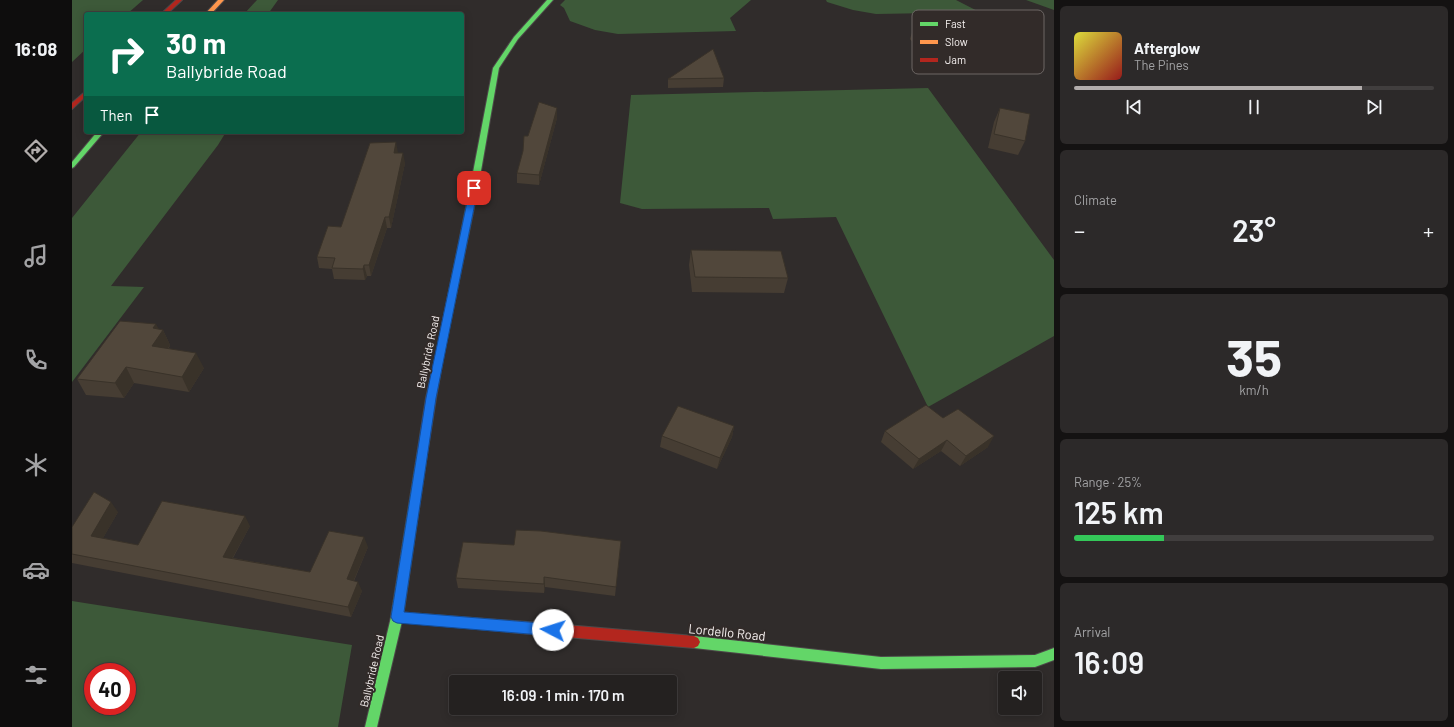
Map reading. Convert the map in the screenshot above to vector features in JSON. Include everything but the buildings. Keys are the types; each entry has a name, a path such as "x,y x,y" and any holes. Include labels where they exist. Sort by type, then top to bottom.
{"main road":[{"path":"166,12 178,0"},
{"path":"210,12 222,0"},
{"name":"Ballybride Road","path":"371,727 397,617 431,398 474,188 496,68 516,38 550,0"},
{"path":"72,107 84,95"},
{"path":"72,166 99,134"},
{"name":"Lordello Road","path":"397,617 724,644 881,663 1035,661 1054,654"}],"green space":[{"path":"72,0 143,0 129,12 84,12 84,51 72,62"},
{"path":"257,0 278,0 269,12 246,12"},
{"path":"565,0 751,0 730,18 736,31 618,34 595,30 570,21 564,8 560,5"},
{"path":"826,0 956,0 975,10 912,10 912,13 876,14 853,10 827,2"},
{"path":"1026,0 1054,0 1054,10"},
{"path":"928,88 1054,260 1054,336 928,407 836,217 773,219 769,208 642,209 620,203 631,95"},
{"path":"139,134 225,134 111,286 144,287 72,382 72,218"},
{"path":"72,601 352,645 338,727 72,727"}],"traffic: fast":[{"path":"440,354 474,188 496,68 516,38 550,0"},
{"path":"72,166 99,134"},
{"path":"371,727 397,617 422,455"},
{"path":"694,642 881,663 1035,661 1054,654"}],"traffic: slow":[{"path":"210,12 221,0"},
{"path":"397,617 554,630"}],"traffic: jam":[{"path":"166,12 179,0"},
{"path":"72,107 84,95"},
{"path":"422,455 440,354"},
{"path":"554,630 694,642"}],"route":[{"path":"474,188 431,398 397,617 553,630"}]}
